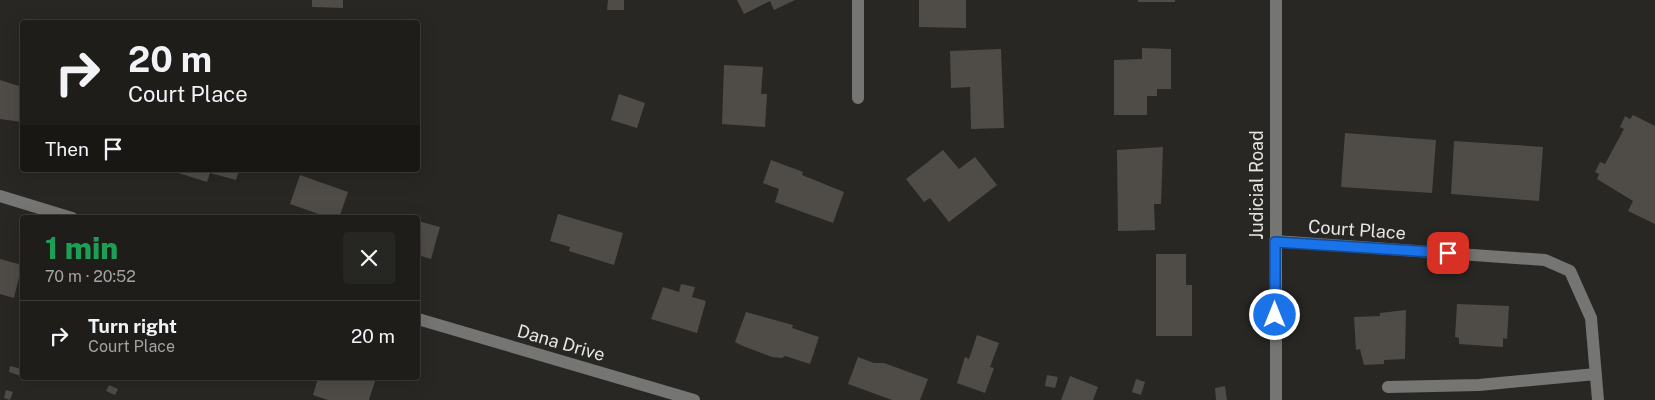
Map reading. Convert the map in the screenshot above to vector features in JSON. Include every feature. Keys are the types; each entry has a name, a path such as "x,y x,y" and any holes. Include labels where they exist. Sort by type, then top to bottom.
{"street":[{"path":"858,0 858,98"},
{"name":"Judicial Road","path":"1276,0 1276,400"},
{"path":"0,196 62,215"},
{"name":"Court Place","path":"1275,242 1545,260 1570,271 1591,318 1598,400"},
{"name":"Dana Drive","path":"420,320 694,400"},
{"path":"1388,387 1479,385 1596,374"}],"building":[{"path":"312,0 343,0 343,8 312,7"},
{"path":"608,0 624,0 624,10 607,10"},
{"path":"737,0 795,0 774,10 770,1 744,14"},
{"path":"919,0 966,0 966,28 919,27"},
{"path":"1138,0 1175,0 1175,2 1138,2"},
{"path":"1142,48 1171,49 1171,89 1157,89 1157,96 1147,96 1147,115 1114,115 1114,60 1142,59"},
{"path":"1001,49 1004,128 971,129 970,87 951,88 950,51"},
{"path":"724,65 763,67 761,94 767,94 765,127 722,124"},
{"path":"0,80 20,86 20,122 0,119"},
{"path":"619,94 645,103 637,128 611,120"},
{"path":"1633,115 1655,126 1655,224 1628,211 1633,201 1597,179 1599,174 1595,172 1600,162 1605,164 1624,129 1620,127 1625,116 1630,119"},
{"path":"1345,133 1436,140 1432,193 1341,187"},
{"path":"1454,141 1543,147 1539,201 1451,194"},
{"path":"1163,147 1161,204 1154,204 1155,230 1118,231 1117,150"},
{"path":"943,150 959,169 975,157 997,185 949,222 930,198 924,202 906,179"},
{"path":"771,160 803,172 802,175 844,192 833,223 775,202 779,189 763,183"},
{"path":"175,172 238,172 236,180 210,173 207,182"},
{"path":"300,175 348,192 340,215 321,215 290,204"},
{"path":"558,214 623,233 614,265 569,251 570,247 550,241"},
{"path":"420,222 440,227 431,259 420,256"},
{"path":"1156,254 1186,254 1186,285 1192,285 1192,336 1156,336"},
{"path":"0,259 20,264 20,273 14,298 0,294"},
{"path":"681,284 695,287 692,297 706,301 697,333 651,319 663,287 679,292"},
{"path":"1457,304 1509,306 1507,339 1503,338 1503,347 1459,344 1459,338 1455,337"},
{"path":"1406,310 1405,359 1384,360 1384,364 1364,365 1360,349 1356,350 1354,317 1380,316 1380,313"},
{"path":"746,312 793,325 792,328 819,337 810,364 785,356 782,358 772,357 735,342"},
{"path":"977,335 999,343 990,367 994,368 985,393 957,383 965,357 969,359"},
{"path":"858,357 874,363 884,363 928,379 920,400 892,400 848,384"},
{"path":"10,366 20,368 20,376 9,372"},
{"path":"1047,375 1058,377 1055,388 1045,386"},
{"path":"1070,376 1098,387 1093,400 1061,400"},
{"path":"1136,379 1145,382 1141,395 1132,392"},
{"path":"317,380 375,380 369,400 328,400 313,395"},
{"path":"109,385 118,389 115,395 106,391"},
{"path":"1225,386 1227,400 1216,400 1215,388"},
{"path":"6,390 13,392 10,400 4,398"}],"route":[{"path":"1275,315 1275,242 1448,253"}]}
